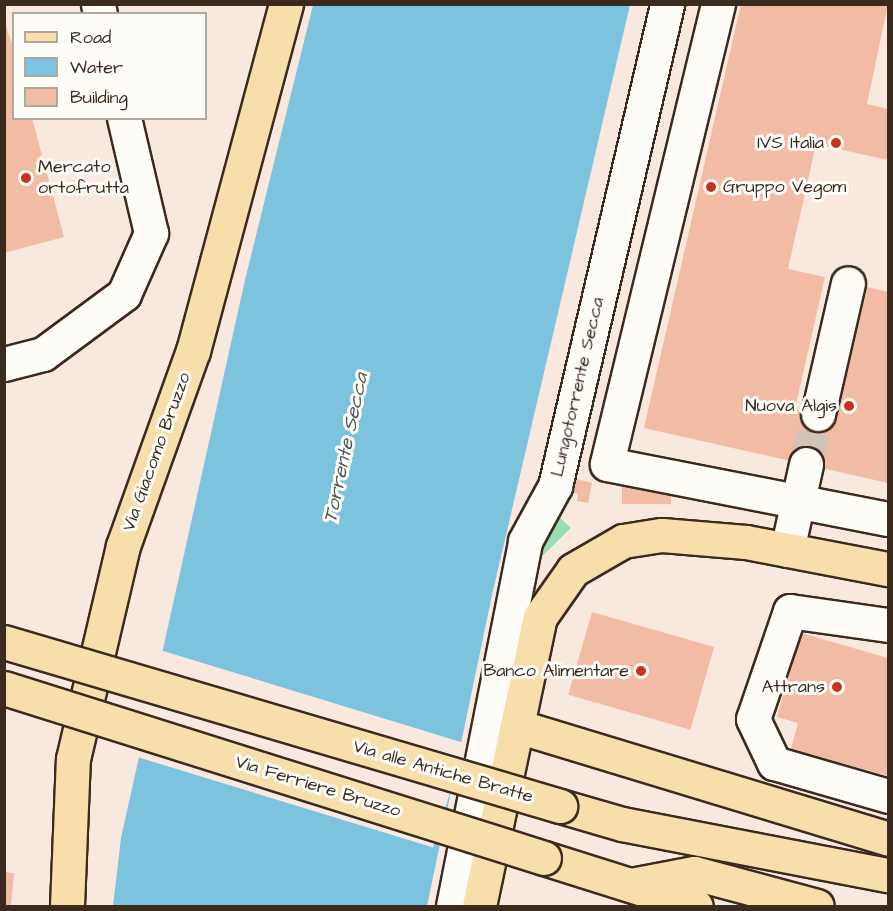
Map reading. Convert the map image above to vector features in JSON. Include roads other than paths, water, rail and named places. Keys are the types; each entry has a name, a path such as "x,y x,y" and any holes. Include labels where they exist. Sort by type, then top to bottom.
{"main road":[{"name":"Via Giacomo Bruzzo","path":"67,906 73,759 123,546 193,351 286,4"},
{"path":"479,906 540,617 560,584 589,557 623,541 662,535 716,538 888,569"},
{"name":"Via alle Antiche Bratte","path":"4,642 622,824 888,875"},
{"name":"Via Ferriere Bruzzo","path":"4,688 696,906"},
{"path":"517,726 888,839"},
{"path":"655,831 694,873"},
{"path":"631,885 694,873 817,906"}],"street":[{"name":"Lungotorrente Secca","path":"453,906 525,541 555,486 667,4"},
{"path":"718,4 607,464 888,519"},
{"path":"4,364 43,354 124,294 151,233 124,120"},
{"path":"818,414 848,283"},
{"path":"787,550 806,464"},
{"path":"888,626 790,611 753,718 774,763 888,796"}],"water":[{"name":"Torrente Secca","path":"313,5 630,5 492,595 427,906 113,906 121,838 245,280"}],"tunnel":[{"path":"806,464 818,414"}],"place":[{"name":"IVS Italia","path":"836,143"},
{"name":"Mercato ortofrutta","path":"26,178"},
{"name":"Gruppo Vegom","path":"711,187"},
{"name":"Nuova Algis","path":"849,406"},
{"name":"Banco Alimentare","path":"641,671"},
{"name":"Attrans","path":"837,687"}]}
